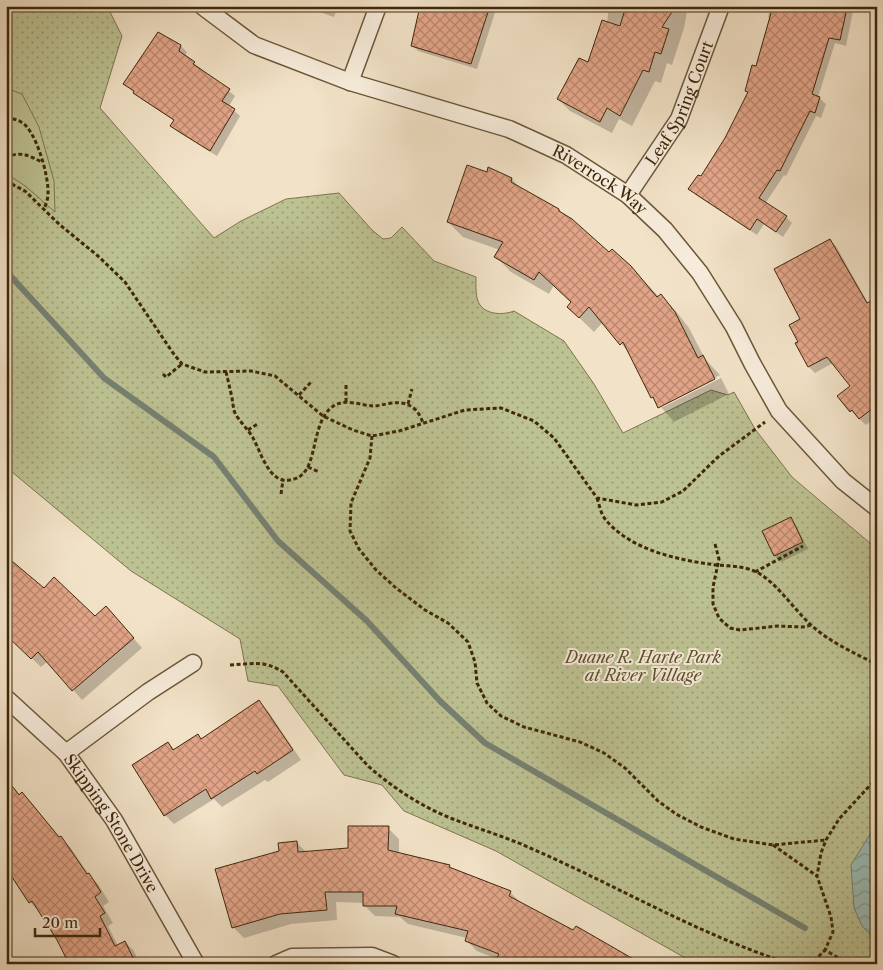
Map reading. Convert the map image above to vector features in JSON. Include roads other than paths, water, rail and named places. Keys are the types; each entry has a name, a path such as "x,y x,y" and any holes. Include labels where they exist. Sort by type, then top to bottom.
{"street":[{"name":"Riverrock Way","path":"202,6 254,44 350,82 509,129 566,155 628,195 665,230 700,273 734,327 779,411 843,481 877,508"},
{"path":"350,82 378,6"},
{"name":"Leaf Spring Court","path":"628,195 679,119 721,6"},
{"path":"66,753 148,692 193,663"},
{"name":"Skipping Stone Drive","path":"6,698 66,753 114,820 196,964"},
{"path":"276,964 292,957 372,956 393,964"}],"water":[{"path":"877,823 877,942 862,926 854,908 851,865"}],"waterway":[{"path":"6,271 104,378 214,457 278,541 367,621 440,701 485,743 805,928"}],"park label":[{"name":"Duane R. Harte Park at River Village","path":"643,666"}]}
